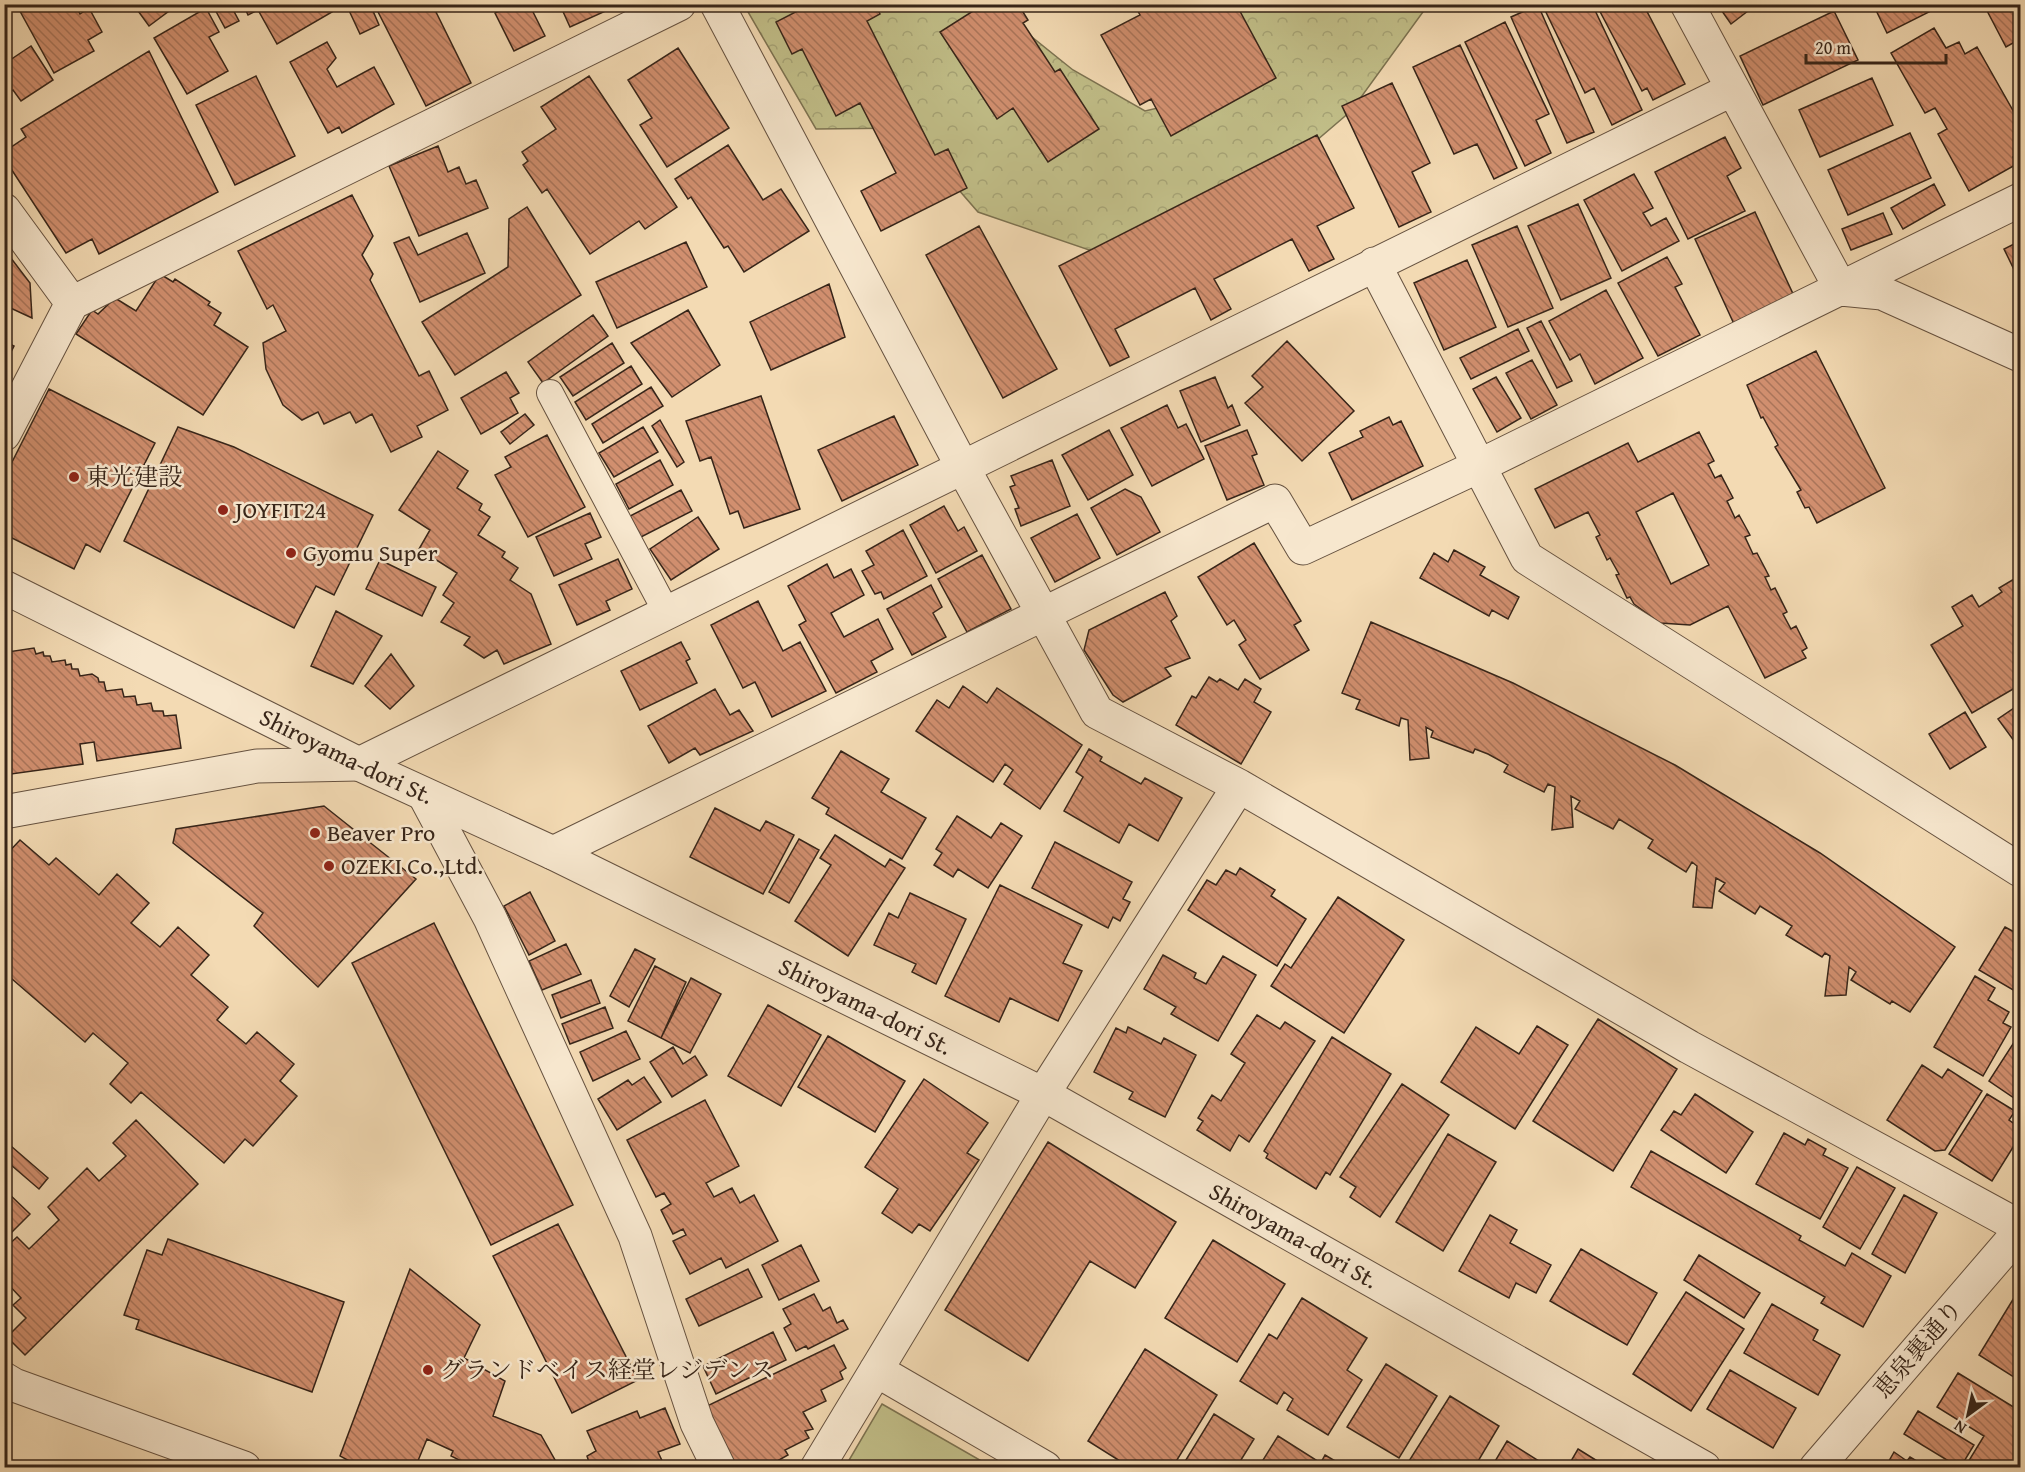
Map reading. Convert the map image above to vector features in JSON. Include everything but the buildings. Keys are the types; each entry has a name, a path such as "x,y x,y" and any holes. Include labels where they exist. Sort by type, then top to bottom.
{"street":[{"path":"4,434 72,303 679,4"},
{"path":"717,4 962,466 1097,712 1239,786 1689,1047 2020,1229"},
{"path":"1687,4 1841,290"},
{"path":"4,812 257,766 359,764 668,615 962,466 1733,89"},
{"path":"553,853 1275,501 1303,549 1841,290 2020,200"},
{"path":"4,210 72,303"},
{"path":"1374,264 1527,558 2020,870"},
{"path":"1841,290 1882,292 2020,355"},
{"name":"Shiroyama-dori St.","path":"4,587 359,764 553,853 1043,1094 1704,1467"},
{"path":"817,1467 1043,1094 1239,786"},
{"path":"425,796 490,918 635,1236 697,1423 719,1467"},
{"name":"恵泉裏通り","path":"1816,1467 2020,1229"},
{"path":"876,1370 1045,1467"},
{"path":"4,1379 14,1385 244,1467"}],"lane":[{"path":"550,393 668,615"}],"green space":[{"path":"744,5 992,5 1073,70 1145,111 1218,94 1235,5 1428,5 1351,111 1255,193 1095,252 978,212 905,128 816,129"},
{"path":"882,1404 992,1467 845,1467"}],"place":[{"name":"東光建設","path":"74,477"},
{"name":"JOYFIT24","path":"223,510"},
{"name":"Gyomu Super","path":"291,553"},
{"name":"Beaver Pro","path":"315,833"},
{"name":"OZEKI Co.,Ltd.","path":"329,866"},
{"name":"グランドベイス経堂レジデンス","path":"428,1370"}]}
